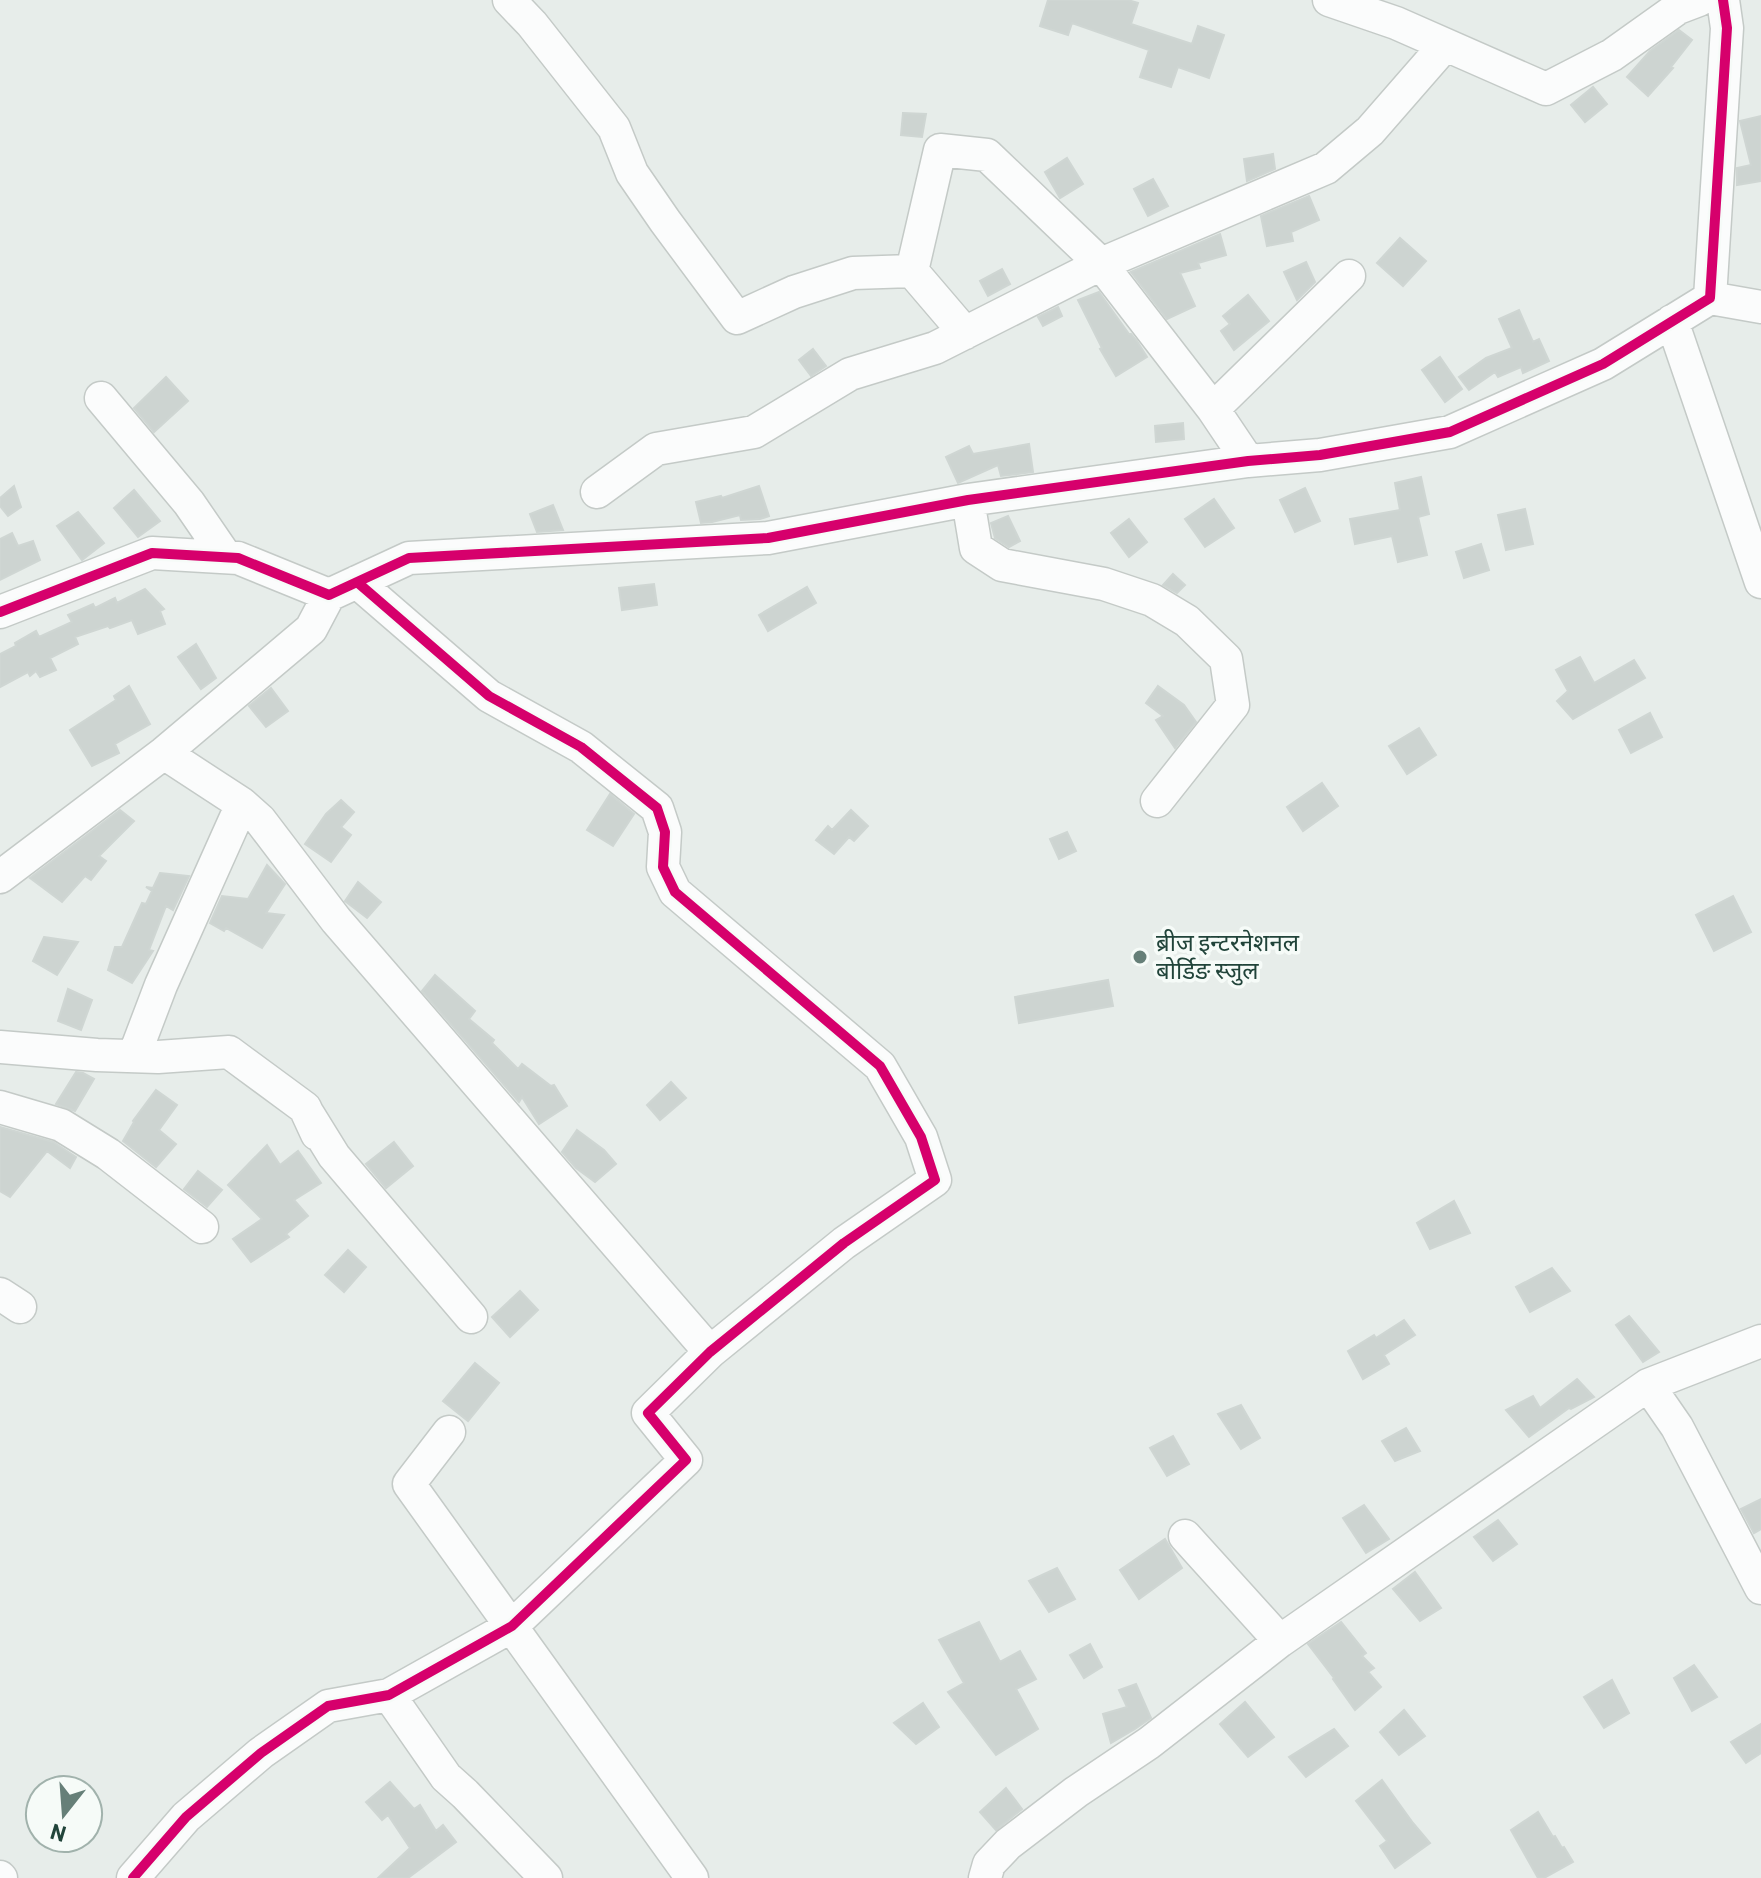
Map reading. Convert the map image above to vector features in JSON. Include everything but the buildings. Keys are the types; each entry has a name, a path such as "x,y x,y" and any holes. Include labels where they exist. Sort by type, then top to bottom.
{"street":[{"path":"509,0 551,47 614,128 632,173 737,318 794,292 853,273 912,271"},
{"path":"1329,0 1396,23 1546,89 1612,55 1678,8 1699,0"},
{"path":"1710,298 1727,28 1723,0"},
{"path":"597,492 656,449 754,432 850,374 935,348 1101,264 1326,168 1370,131 1445,45"},
{"path":"912,271 940,150 987,155 1101,264 1213,409 1248,461"},
{"path":"912,271 965,333"},
{"path":"1213,409 1349,276"},
{"path":"0,877 164,753 311,629 343,588 409,558 768,538 968,500 1248,461 1320,455 1450,432 1603,364 1710,298 1761,307"},
{"path":"1672,321 1761,582"},
{"path":"101,398 189,503 226,557"},
{"path":"968,500 976,548 1002,565 1104,584 1152,600 1187,621 1226,659 1233,705 1157,801"},
{"path":"0,612 152,553 238,558 343,588 489,696 581,747 657,808 665,832 663,867 675,892 880,1066 921,1137 935,1180 844,1243 710,1352 648,1413 686,1460 512,1626 389,1695 328,1706 272,1745 186,1817 133,1878"},
{"path":"164,753 242,804 260,820 346,932 710,1352"},
{"path":"134,1056 161,985 242,804"},
{"path":"0,1047 158,1057 229,1052 311,1121 334,1156 471,1317"},
{"path":"0,1107 61,1125 108,1154 202,1227"},
{"path":"985,1878 989,1864 1008,1844 1076,1792 1149,1743 1280,1641 1648,1385 1758,1349"},
{"path":"1648,1385 1677,1427 1761,1588"},
{"path":"449,1432 409,1484 692,1878"},
{"path":"1185,1536 1280,1641"},
{"path":"389,1695 446,1777 546,1878"}],"cycle path":[{"path":"0,612 152,553 238,558 329,595 409,558 768,538 968,500 1248,461 1320,455 1450,432 1603,364 1710,298 1727,28 1723,0"},
{"path":"133,1878 186,1817 261,1753 328,1706 389,1695 512,1626 686,1460 648,1413 710,1352 844,1243 935,1180 921,1137 880,1066 675,892 663,867 665,832 657,808 581,747 489,696 357,582"}],"place":[{"name":"ब्रीज इन्टरनेशनल बोर्डिङ स्जुल","path":"1140,957"}]}
